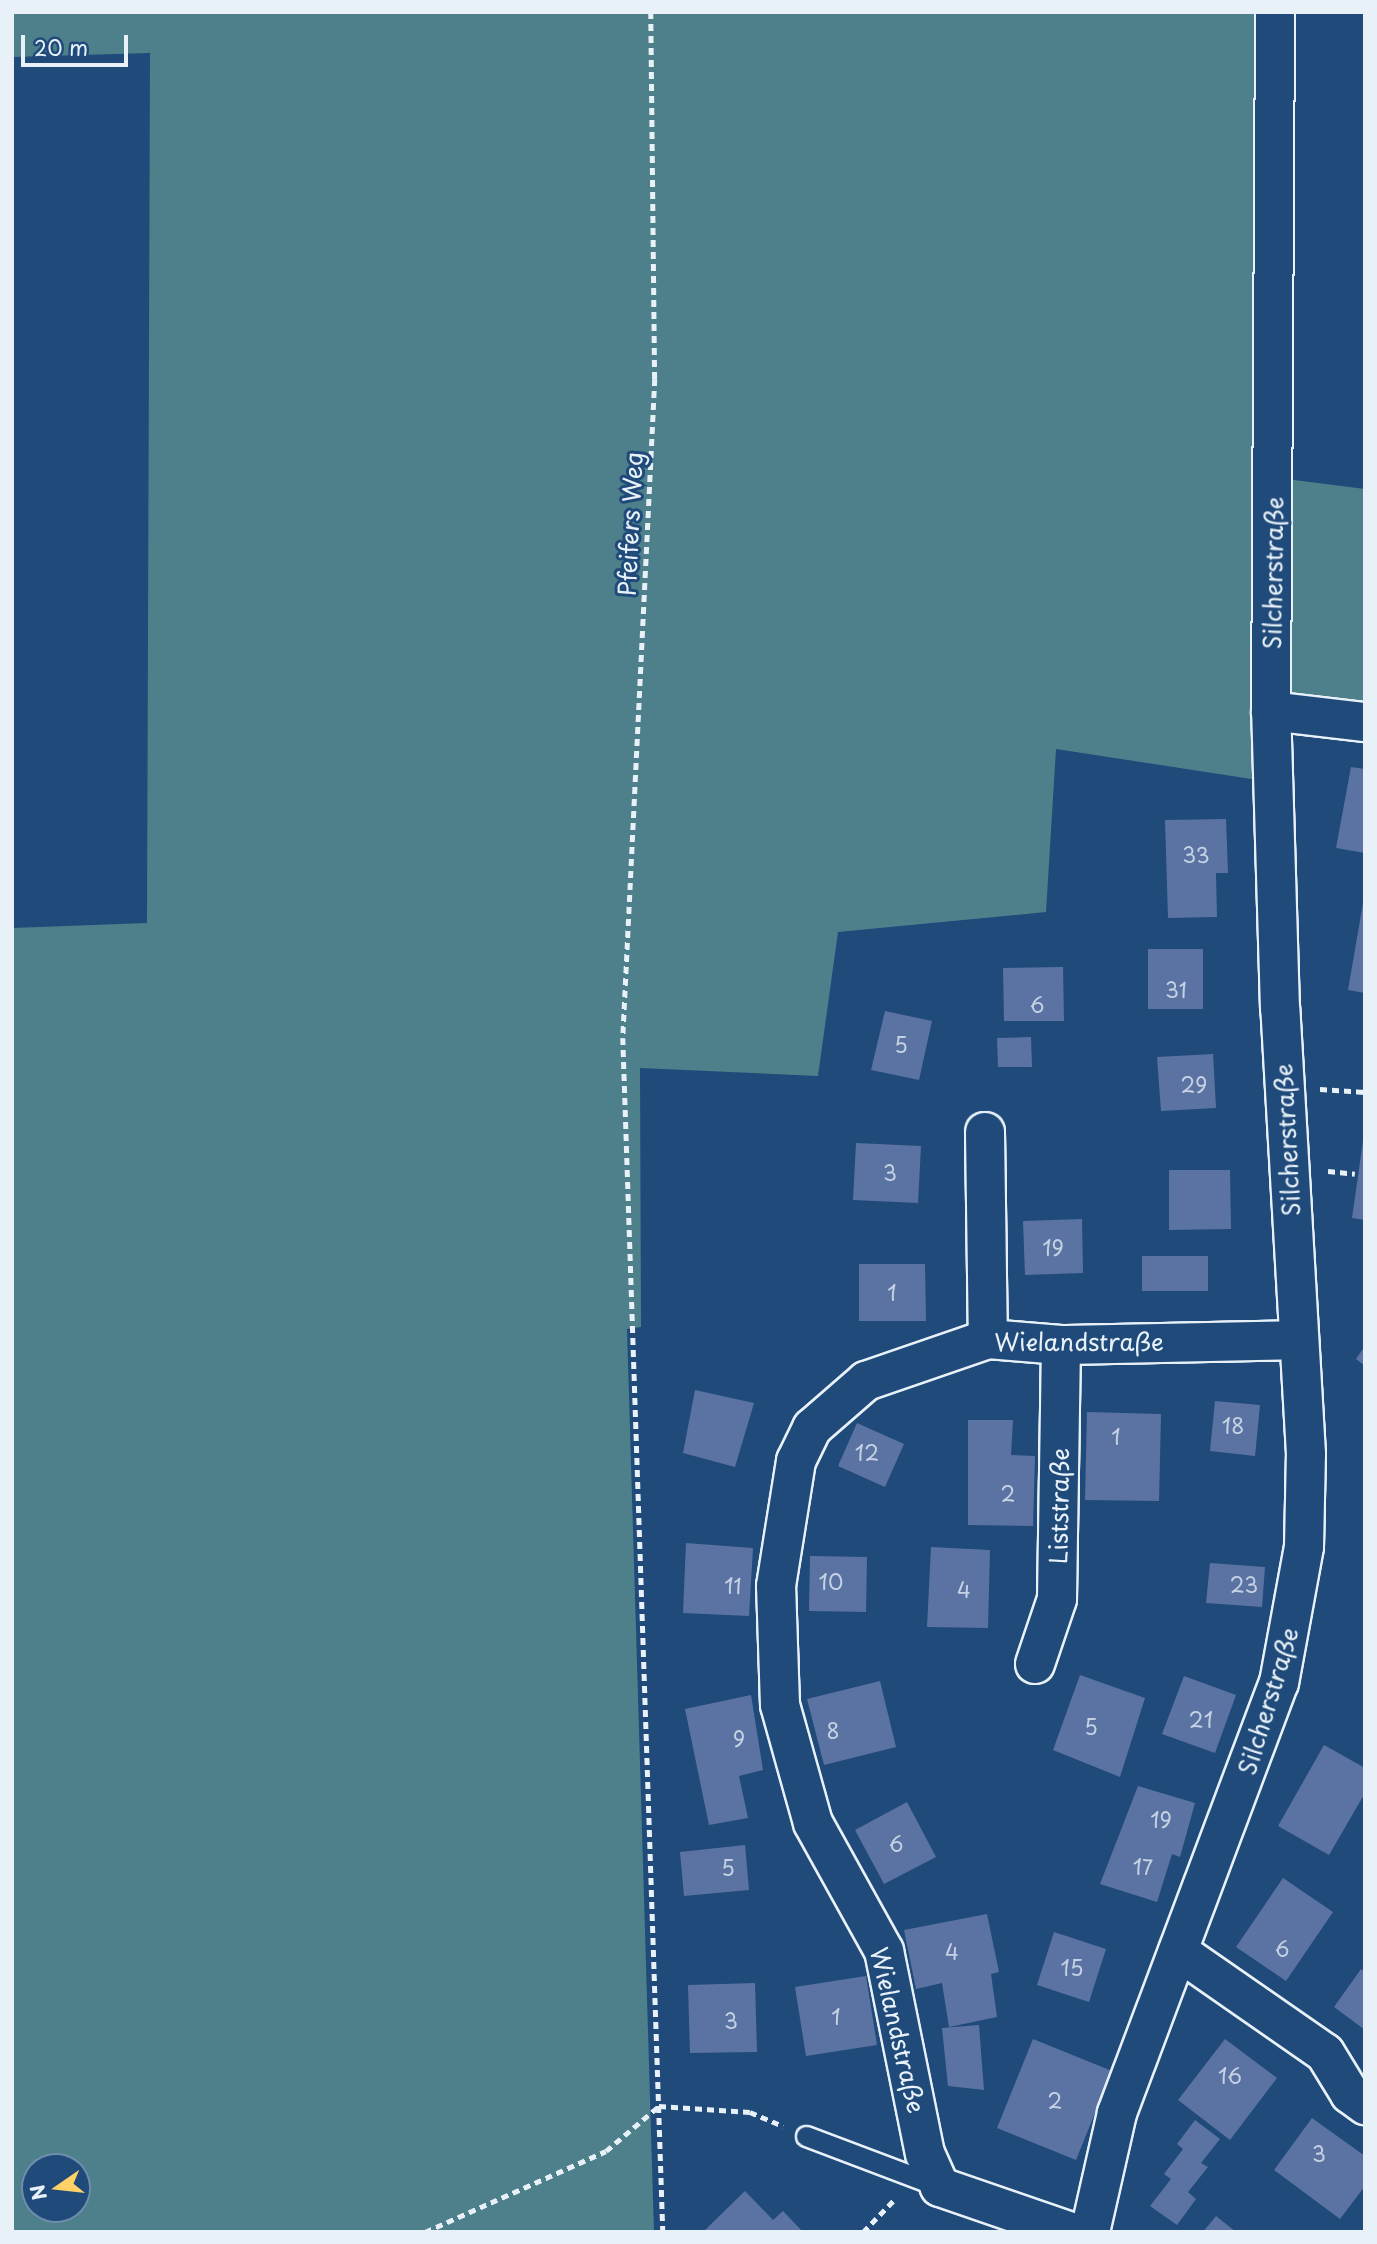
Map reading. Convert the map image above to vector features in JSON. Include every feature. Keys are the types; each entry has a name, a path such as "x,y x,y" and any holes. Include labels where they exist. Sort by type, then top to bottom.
{"street":[{"name":"Silcherstraße","path":"1090,2232 1117,2113 1279,1683 1297,1607 1306,1454 1297,1339 1271,711 1275,12"},
{"path":"1271,711 1365,722"},
{"path":"985,1132 988,1339"},
{"name":"Wielandstraße","path":"929,2182 884,1951 827,1855 804,1799 780,1705 776,1586 786,1502 812,1428 866,1381 988,1339 1061,1345 1297,1339"},
{"name":"Liststraße","path":"1035,1664 1057,1599 1061,1345"},
{"path":"1178,1951 1325,2053 1350,2094 1365,2105"},
{"path":"929,2182 1071,2232"}],"lane":[{"path":"806,2136 929,2182"}],"path":[{"name":"Pfeifers Weg","path":"651,12 655,379 623,1038 663,2232"},
{"path":"425,2232 606,2151 659,2106 750,2112 806,2136"},
{"path":"863,2232 929,2182"}],"green space":[{"path":"12,12 1259,12 1258,780 1056,749 1046,912 838,932 818,1076 640,1068 641,1327 627,1329 654,2232 12,2232 12,928 147,923 150,53 12,57"},
{"path":"1286,479 1365,489 1365,705 1290,695"}],"building":[{"path":"1351,767 1365,769 1365,853 1336,848"},
{"path":"1226,819 1228,873 1216,873 1217,917 1168,918 1165,820"},
{"path":"1365,903 1365,993 1348,990"},
{"path":"1148,949 1203,949 1203,1009 1148,1009"},
{"path":"1063,967 1064,1021 1004,1021 1003,968"},
{"path":"885,1011 932,1021 919,1080 871,1070"},
{"path":"1031,1037 1032,1067 998,1067 997,1038"},
{"path":"1213,1054 1216,1108 1161,1111 1157,1057"},
{"path":"1363,1141 1365,1142 1365,1220 1352,1218"},
{"path":"856,1143 921,1146 918,1203 853,1200"},
{"path":"1169,1170 1230,1170 1231,1229 1169,1230"},
{"path":"1082,1219 1083,1273 1025,1275 1023,1221"},
{"path":"1142,1256 1208,1256 1208,1291 1142,1291"},
{"path":"859,1264 925,1264 926,1321 859,1321"},
{"path":"1365,1346 1365,1366 1356,1359"},
{"path":"695,1390 754,1403 735,1467 683,1453"},
{"path":"1215,1401 1260,1405 1255,1456 1210,1451"},
{"path":"1087,1412 1161,1414 1159,1501 1085,1500"},
{"path":"968,1420 1013,1420 1011,1455 1035,1456 1033,1526 968,1525"},
{"path":"857,1423 904,1444 885,1487 838,1466"},
{"path":"686,1543 753,1548 749,1616 683,1613"},
{"path":"931,1547 990,1550 988,1628 927,1627"},
{"path":"810,1556 867,1557 866,1612 809,1611"},
{"path":"1210,1563 1265,1567 1262,1607 1206,1603"},
{"path":"1080,1675 1145,1698 1120,1777 1053,1750"},
{"path":"1184,1676 1236,1695 1215,1753 1162,1734"},
{"path":"880,1681 896,1747 824,1765 807,1699"},
{"path":"751,1695 763,1770 739,1776 748,1818 709,1825 685,1709"},
{"path":"1324,1745 1365,1768 1365,1793 1329,1855 1278,1826"},
{"path":"1138,1786 1195,1803 1180,1857 1172,1854 1157,1902 1100,1884"},
{"path":"907,1802 936,1857 884,1884 855,1830"},
{"path":"745,1845 749,1890 684,1896 680,1852"},
{"path":"1283,1878 1333,1912 1286,1981 1236,1947"},
{"path":"987,1914 999,1972 991,1974 997,2017 949,2027 942,1983 916,1989 904,1930"},
{"path":"1054,1932 1106,1949 1089,2002 1037,1985"},
{"path":"1361,1969 1365,1972 1365,2030 1334,2007"},
{"path":"866,1976 877,2045 806,2056 795,1987"},
{"path":"755,1983 757,2052 690,2053 688,1985"},
{"path":"979,2025 984,2090 948,2086 942,2028"},
{"path":"1033,2039 1112,2071 1076,2160 997,2128"},
{"path":"1225,2039 1277,2078 1230,2140 1178,2100"},
{"path":"1312,2118 1365,2156 1365,2186 1340,2219 1274,2170"},
{"path":"1195,2120 1220,2139 1201,2163 1208,2167 1188,2192 1196,2199 1177,2225 1150,2206 1171,2179 1164,2174 1183,2149 1177,2144"},
{"path":"745,2191 773,2220 783,2211 803,2232 703,2232"},
{"path":"1216,2216 1236,2232 1203,2232"}]}
